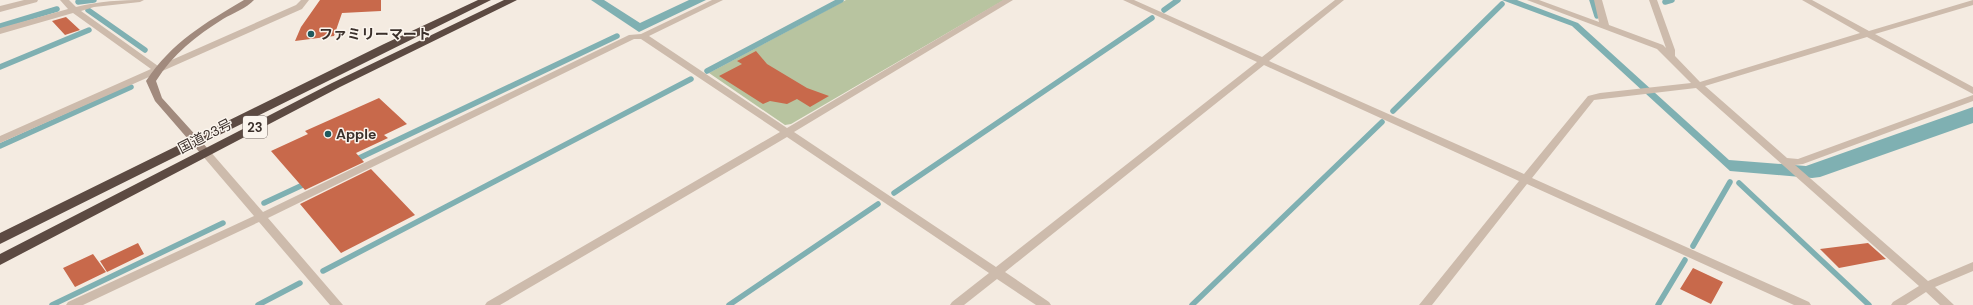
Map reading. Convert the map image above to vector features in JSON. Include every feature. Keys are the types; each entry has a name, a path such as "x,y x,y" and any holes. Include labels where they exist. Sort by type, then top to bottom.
{"highway":[{"name":"国道23号","path":"0,239 408,36 486,0"},
{"name":"国道23号","path":"0,260 342,82 512,0"}],"street":[{"path":"0,9 34,0"},
{"path":"64,0 73,10 158,70"},
{"path":"0,31 93,5 140,0"},
{"path":"250,0 188,38 165,59 151,81 154,92 337,305"},
{"path":"0,140 299,7 305,0"},
{"path":"72,305 261,216 632,37 643,36 719,0"},
{"path":"492,305 786,133 1009,0"},
{"path":"1126,0 1263,60 1805,305"},
{"path":"956,305 1340,0"},
{"path":"1531,0 1660,47 1698,85 1948,305"},
{"path":"1598,0 1605,28"},
{"path":"1653,0 1671,50 1670,57"},
{"path":"1806,0 1973,91"},
{"path":"1425,305 1591,98 1698,85 1973,2"},
{"path":"643,36 1045,305"},
{"path":"1785,161 1799,162 1973,98"},
{"path":"1897,305 1927,286 1973,266"}],"green space":[{"path":"846,0 1004,0 791,124 785,125 709,73"}],"water":[{"path":"591,0 604,0 640,23 689,0 706,0 639,32"},
{"path":"1502,0 1517,0 1578,23 1729,160 1806,166 1973,107 1973,123 1820,177 1812,178 1730,171 1572,26"}],"building":[{"path":"320,0 381,0 381,11 342,13 334,36 295,41 301,27"},
{"path":"66,17 80,30 65,35 52,21"},
{"path":"756,51 767,64 807,88 829,96 810,107 797,99 787,104 770,101 763,104 719,76 742,64 737,61"},
{"path":"379,98 407,124 384,135 388,138 356,153 364,162 305,190 271,151 308,134 305,131"},
{"path":"371,169 415,215 341,253 300,204"},
{"path":"138,243 144,254 107,272 100,261"},
{"path":"1868,243 1886,259 1839,268 1820,249"},
{"path":"93,254 106,272 75,287 63,268"},
{"path":"1693,268 1723,282 1711,304 1680,289"}],"waterway":[{"path":"78,2 94,0"},
{"path":"707,71 841,0"},
{"path":"1164,10 1178,0"},
{"path":"1592,0 1597,16"},
{"path":"1665,2 1672,0"},
{"path":"1393,111 1502,4"},
{"path":"0,26 57,9"},
{"path":"88,10 145,50"},
{"path":"894,193 1152,18"},
{"path":"0,67 89,30"},
{"path":"355,160 617,36"},
{"path":"323,271 691,79"},
{"path":"0,146 131,87"},
{"path":"1192,305 1382,122"},
{"path":"1693,246 1730,182"},
{"path":"264,203 307,183"},
{"path":"1739,183 1869,305"},
{"path":"729,305 878,204"},
{"path":"52,305 223,223"},
{"path":"1658,305 1685,260"},
{"path":"258,305 300,283"}],"place":[{"name":"ファミリーマート","path":"311,34"},
{"name":"Apple","path":"328,134"}]}
